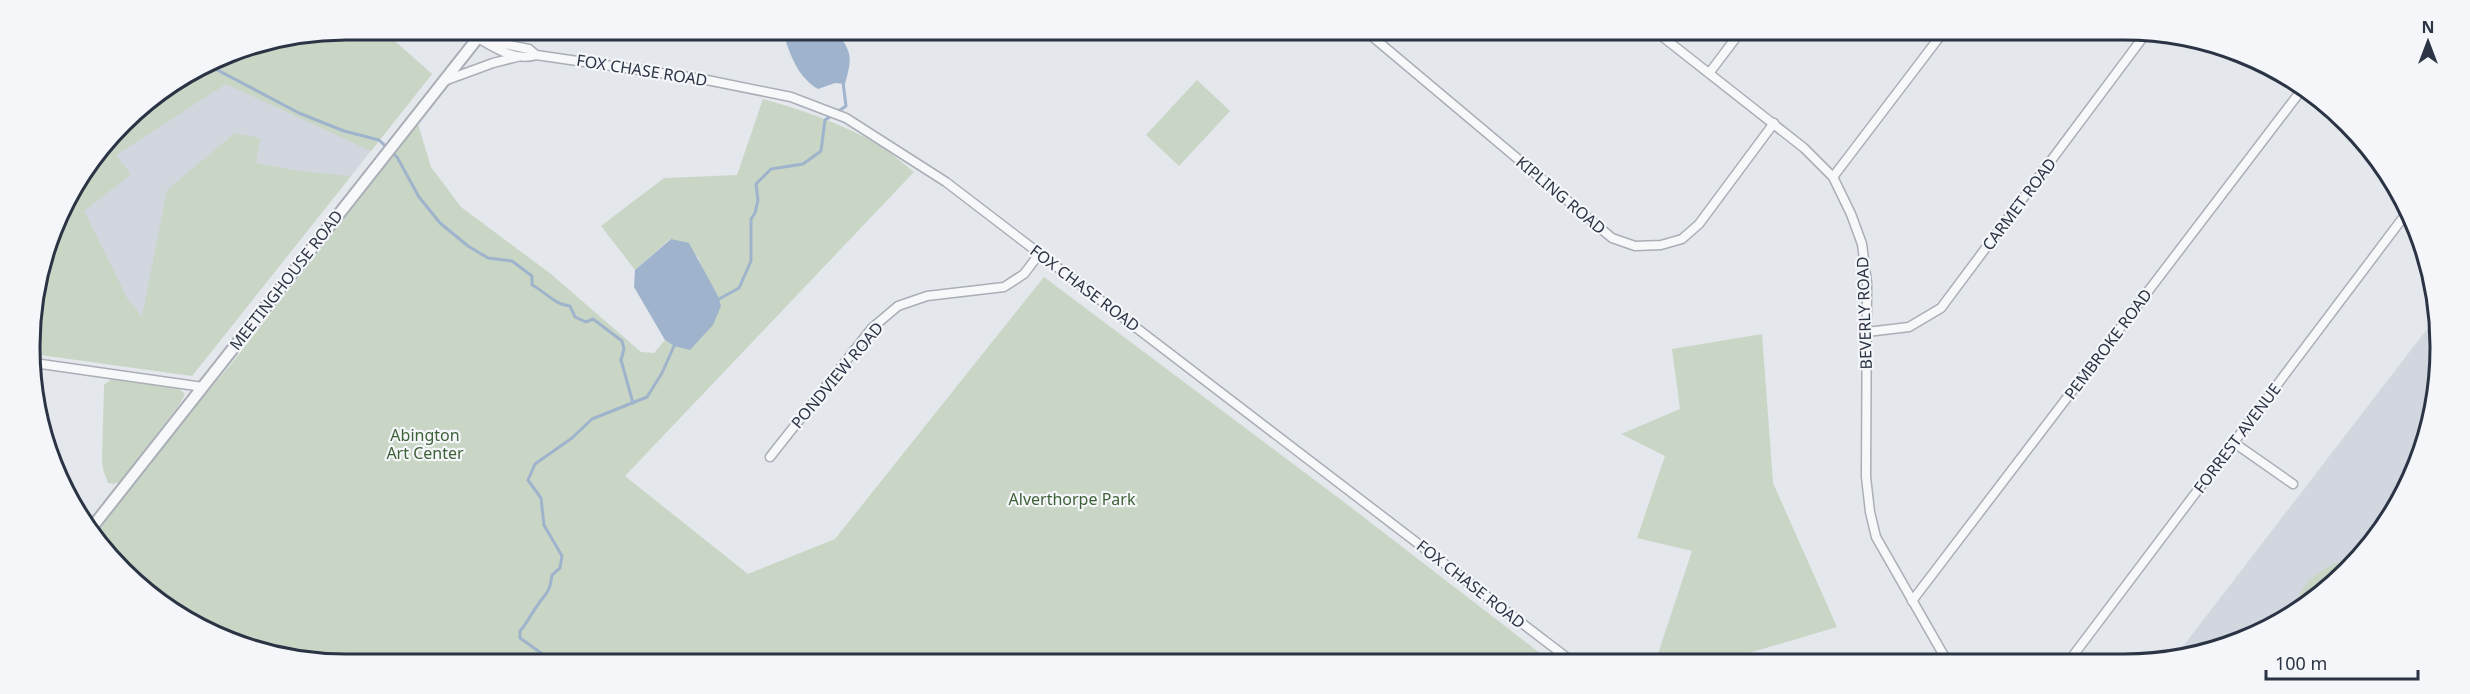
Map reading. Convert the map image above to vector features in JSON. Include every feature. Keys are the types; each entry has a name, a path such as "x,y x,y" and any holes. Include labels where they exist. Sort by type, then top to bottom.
{"street":[{"name":"MEETINGHOUSE ROAD","path":"96,523 476,40"},
{"name":"FOX CHASE ROAD","path":"490,40 506,53 520,57"},
{"name":"KIPLING ROAD","path":"1376,40 1612,238 1635,246 1661,246 1682,239 1699,224 1774,123"},
{"name":"BEVERLY ROAD","path":"1667,40 1804,148 1833,177 1851,214 1862,244 1867,283 1866,477 1870,512 1876,537 1943,654"},
{"path":"1710,72 1734,40"},
{"path":"1833,177 1937,40"},
{"name":"FOX CHASE ROAD","path":"498,41 513,47 529,49 536,55"},
{"name":"CARMET ROAD","path":"1867,332 1909,327 1941,308 2140,41"},
{"name":"FOX CHASE ROAD","path":"441,82 493,63 536,55 670,74 791,97 846,118 924,166 1562,654"},
{"name":"PEMBROKE ROAD","path":"1912,601 2298,95"},
{"name":"FORREST AVENUE","path":"2074,654 2402,220"},
{"name":"PONDVIEW ROAD","path":"770,457 872,328 898,306 927,296 1004,287 1024,274 1040,253"},
{"path":"41,364 203,387"},
{"path":"2233,442 2293,484"}],"shaded area":[{"path":"393,40 432,74 192,376 49,274 72,211 92,177 130,130 160,104 211,72 248,57 287,46 327,41"},
{"path":"2429,327 2427,387 2413,446 2398,483 2366,534 2340,564 2293,602 2259,622 2240,630 2182,648"}],"green space":[{"path":"393,40 432,74 371,151 226,84 116,155 130,173 129,176 84,211 127,298 142,317 167,190 235,133 260,138 256,163 299,171 351,176 192,376 40,355 43,307 51,268 72,211 92,177 130,130 160,104 211,72 248,57 287,46 327,41"},
{"path":"1197,80 1230,111 1179,166 1146,135"},
{"path":"763,99 835,123 863,136 882,147 914,172 625,476 748,574 835,539 1044,277 1344,502 1541,654 327,653 268,643 211,622 160,590 130,564 100,529 159,450 232,363 418,124 431,167 461,207 551,274 641,352 654,353 665,340 674,346 719,299 705,277 698,257 670,239 635,270 601,226 664,178 737,175"},
{"path":"1762,334 1773,483 1837,627 1746,654 1658,654 1692,551 1637,538 1665,456 1621,434 1680,409 1672,349"},
{"path":"113,378 179,389 185,394 118,484 108,483 102,459 104,385"},
{"path":"2342,561 2298,598 2302,590 2315,575"}],"water":[{"path":"788,40 842,40 850,56 845,84 835,83 818,89 812,85 794,63 786,42"},
{"path":"671,239 689,243 718,296 721,306 713,325 690,350 674,346 665,340 634,287 635,270"}],"waterway":[{"path":"217,70 299,113 344,131 379,140 397,157 419,197 440,223 468,246 488,258 512,261 532,276 532,285 555,301 570,306 575,317 586,322 593,319 622,341 624,349 621,360 633,403"},
{"path":"719,299 739,288 751,261 751,219 758,200 756,184 771,169 803,164 821,151 825,120 846,106 843,82"},
{"path":"542,654 520,638 520,631 549,590 552,575 560,568 562,556 544,525 541,498 528,480 535,464 572,438 592,419 647,397 662,373 674,346"}],"park label":[{"name":"Abington Art Center","path":"425,444"},
{"name":"Alverthorpe Park","path":"1072,499"}]}
